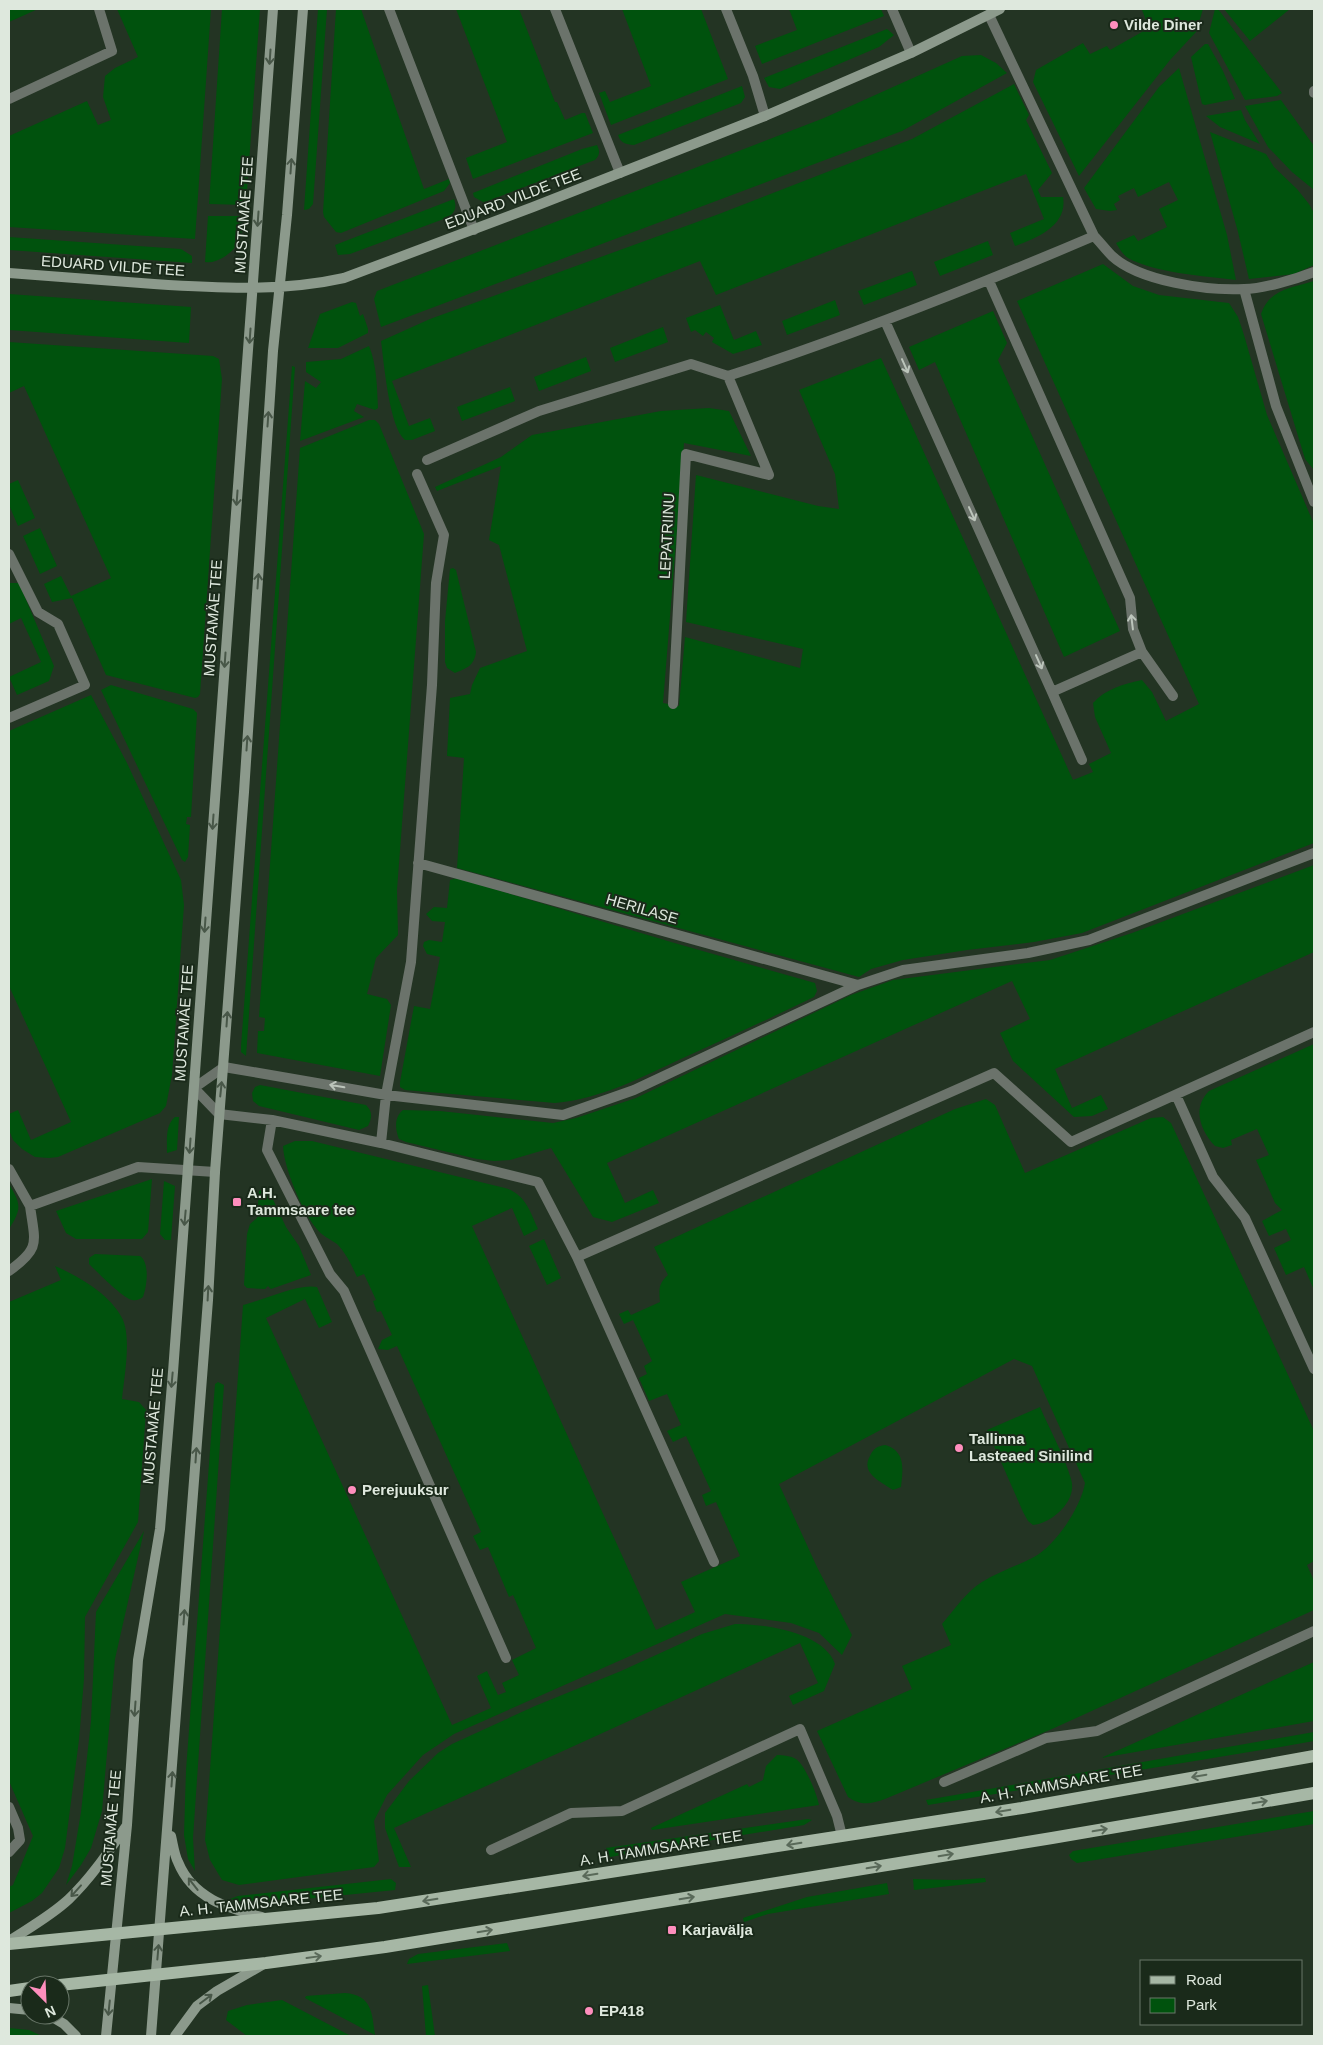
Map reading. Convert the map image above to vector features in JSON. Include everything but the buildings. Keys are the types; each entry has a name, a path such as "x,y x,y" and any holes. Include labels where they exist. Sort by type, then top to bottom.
{"main road":[{"name":"MUSTAMÄE TEE","path":"106,2036 127,1824 138,1660 160,1529 189,1170 208,876 274,9"},
{"path":"151,2036 169,1828 279,287 287,215 303,9"},
{"name":"EDUARD VILDE TEE","path":"9,273 180,285 254,288 320,284 344,278 474,230 765,116 911,53 1000,9"},
{"name":"A. H. TAMMSAARE TEE","path":"9,1942 388,1906 1022,1808 1314,1756"},
{"path":"70,1984 266,1963 385,1947 850,1872 1314,1793"},
{"path":"9,1942 69,1899 97,1868 127,1824"},
{"path":"169,1828 178,1863 196,1890 225,1907 268,1918"},
{"path":"175,2036 197,2006 217,1991 266,1963"},
{"path":"65,2025 76,2036"}],"street":[{"path":"9,98 112,52 99,9"},
{"path":"388,9 474,230"},
{"path":"555,9 620,173"},
{"path":"726,9 765,116"},
{"path":"892,9 911,53"},
{"path":"989,15 1094,236 1113,257 1147,276 1189,285 1244,289 1299,278 1314,272"},
{"path":"427,460 539,411 691,364 728,376 886,321 989,281 1094,236"},
{"path":"989,281 1130,598 1133,629 1142,652 1173,696"},
{"path":"1244,289 1276,406 1314,502"},
{"path":"886,321 1082,760"},
{"name":"LEPATRIINU","path":"672,704 686,454 769,475 728,376"},
{"path":"381,1143 386,1095 411,962 432,685 436,583 444,535 417,474"},
{"path":"9,554 38,612 58,624 85,685 9,718"},
{"path":"1052,692 1142,652"},
{"path":"714,1562 577,1257 538,1182 381,1143 272,1120 219,1114 194,1088 224,1067 386,1095 563,1114 634,1090 858,985 903,970 1028,953 1089,940 1314,853"},
{"name":"HERILASE","path":"418,863 858,985"},
{"path":"577,1257 994,1073 1071,1142 1314,1032"},
{"path":"1176,1095 1213,1177 1245,1218 1314,1369"},
{"path":"272,1120 267,1150 330,1274 344,1290 506,1658"},
{"path":"30,1206 138,1168 215,1172"},
{"path":"9,1169 30,1206 35,1243 25,1259 9,1271"},
{"path":"944,1782 1046,1738 1097,1731 1314,1632"},
{"path":"491,1850 571,1813 622,1811 800,1729 837,1816 842,1836"},
{"path":"9,1807 18,1828 20,1840 9,1852"}],"green space":[{"path":"9,9 38,9 9,22"},
{"path":"117,9 211,9 195,239 9,227 9,136 87,101 98,125 111,120 103,97 105,76 115,68 138,57"},
{"path":"222,9 260,9 246,205 209,204"},
{"path":"318,9 327,9 313,204 309,209 304,210"},
{"path":"336,9 361,9 424,189 449,179 450,183 444,191 341,233 336,232 324,217 323,212"},
{"path":"456,9 519,9 555,102 557,102 565,120 585,113 593,133 473,179 466,158 507,142"},
{"path":"622,9 701,9 728,79 611,125 599,93 605,91 610,102 651,86"},
{"path":"789,9 881,9 884,16 762,64 755,46 797,30"},
{"path":"1203,9 1196,32 1170,60 1079,176 1033,82 1036,70 1083,43 1090,54 1107,46 1110,50 1149,28 1142,10"},
{"path":"1215,9 1218,9 1282,93 1277,96 1245,100 1209,33"},
{"path":"1224,9 1290,9 1250,41"},
{"path":"887,29 894,35 879,47 780,89 769,87 764,78"},
{"path":"1205,44 1208,44 1223,71 1235,99 1202,104 1191,57"},
{"path":"981,55 996,63 1007,73 902,131 381,327 374,299 377,291 824,118 962,56"},
{"path":"1179,68 1227,235 1236,280 1180,273 1152,267 1124,255 1116,243 1134,235 1138,241 1167,227 1159,209 1178,200 1169,182 1138,197 1134,188 1118,196 1120,200 1114,204 1117,210 1110,211 1096,209 1084,188 1159,87"},
{"path":"1014,84 1029,115 1026,120 1052,173 1038,190 1041,197 1063,197 1061,215 1056,223 1041,234 1015,246 1010,233 1044,219 1026,174 716,295 700,261 392,381 409,426 430,418 435,431 412,440 405,440 399,433 388,394 381,341 430,319 719,214 912,139"},
{"path":"742,86 745,97 741,103 634,145 626,144 619,138 618,135"},
{"path":"1281,100 1314,146 1314,190 1292,172 1268,147 1245,106"},
{"path":"1241,110 1260,144 1220,127 1206,116"},
{"path":"1210,132 1266,154 1274,167 1297,189 1309,204 1314,213 1314,265 1294,274 1249,279"},
{"path":"597,145 599,153 595,160 488,201 483,202 474,197 473,193 582,149"},
{"path":"454,199 455,209 449,217 350,254 338,255 335,245"},
{"path":"208,216 245,216 241,234 234,249 217,261 205,262"},
{"path":"9,237 181,249 192,256 192,263 9,250"},
{"path":"988,241 993,255 940,276 934,262"},
{"path":"1103,264 1133,286 1159,295 1229,303 1238,317 1267,415 1314,524 1314,843 1082,933 1034,942 903,960 871,969 859,977 457,868 464,758 447,756 450,698 470,694 480,668 527,651 499,545 489,540 501,466 437,491 435,487 501,457 532,435 661,411 709,408 729,411 751,456 684,443 663,703 679,706 685,637 800,668 803,649 686,622 696,475 818,506 839,509 835,474 799,390 881,358 1073,780 1093,772 1089,764 1111,753 1095,717 1093,703 1103,694 1122,685 1142,680 1152,692 1166,721 1199,704 1017,301"},
{"path":"912,271 917,285 864,305 858,291"},
{"path":"1314,281 1314,470 1305,459 1261,314 1275,294"},
{"path":"9,294 191,307 189,343 9,330"},
{"path":"835,300 840,315 787,335 782,321"},
{"path":"352,302 356,303 360,316 363,314 368,333 338,348 308,348 320,314"},
{"path":"720,305 734,340 756,331 762,345 733,354 712,342 714,338 706,332 703,336 695,330 691,332 686,318"},
{"path":"993,311 1007,343 998,360 1120,631 1064,657 935,362 919,370 909,347"},
{"path":"663,327 668,342 615,362 610,348"},
{"path":"9,342 213,356 219,359 222,379 200,694 198,697 195,698 106,675 72,598 52,602 44,584 61,576 71,596 111,578 24,386 9,393"},
{"path":"369,346 375,369 378,408 375,410 357,404 354,411 364,417 300,441 305,381 316,388 321,382 306,372 306,362 341,359"},
{"path":"586,357 591,371 539,391 534,377"},
{"path":"292,366 295,367 246,1056 241,1052 241,1046"},
{"path":"510,387 515,401 462,421 457,407"},
{"path":"369,420 375,420 379,424 424,534 397,890 398,935 376,958 367,994 387,999 391,1005 380,1076 257,1053 258,1031 264,1031 265,1018 259,1017 300,448"},
{"path":"18,480 35,518 18,526 9,505 9,484"},
{"path":"40,528 57,566 40,574 23,536"},
{"path":"450,569 456,570 476,652 474,660 469,666 455,673 447,668 445,662 445,621"},
{"path":"9,583 19,583 54,666 49,681 17,695 9,677 41,662 21,618 9,624"},
{"path":"111,685 193,709 197,713 191,817 187,817 186,824 190,825 188,857 185,862 182,860 101,690"},
{"path":"91,695 127,763 181,880 184,905 172,1075 166,1106 160,1113 58,1157 35,1157 22,1149 13,1140 9,1130 9,1114 18,1110 31,1140 71,1122 9,986 9,731"},
{"path":"1314,865 1314,952 1055,1069 1072,1108 1101,1095 1108,1109 1092,1116 1074,1117 1013,1061 1000,1033 1030,1019 1012,981 607,1163 625,1203 653,1190 659,1203 612,1222 593,1217 551,1148 510,1160 494,1161 477,1159 399,1139 396,1127 398,1116 403,1110 440,1111 553,1123 576,1118 636,1098 851,995 893,980 1050,960 1132,933"},
{"path":"457,878 815,983 817,991 814,997 749,1028 637,1080 589,1097 555,1103 405,1090 400,1087 400,1082 414,1006 430,1009 440,957 427,954 423,946 424,942 429,940 442,942 445,922 432,921 426,914 434,907 447,908 450,880"},
{"path":"1314,1044 1314,1290 1304,1267 1286,1275 1274,1248 1291,1240 1286,1229 1269,1236 1262,1221 1282,1210 1275,1203 1256,1160 1269,1155 1257,1129 1231,1140 1232,1145 1223,1148 1215,1146 1205,1133 1199,1112 1204,1098 1209,1091"},
{"path":"260,1085 366,1105 371,1113 368,1126 359,1130 259,1106 253,1101 252,1093 255,1087"},
{"path":"986,1099 995,1105 1025,1173 1151,1118 1163,1117 1171,1123 1314,1431 1314,1561 1307,1565 1314,1581 1314,1610 1052,1729 885,1799 866,1803 857,1802 848,1797 817,1731 912,1689 902,1666 951,1645 942,1624 961,1602 982,1582 1034,1557 1051,1544 1073,1514 1083,1493 1085,1483 1032,1366 1014,1359 779,1484 817,1567 852,1635 842,1655 819,1633 791,1623 725,1614 454,1734 423,1755 387,1795 374,1821 379,1861 374,1867 239,1885 222,1880 210,1860 205,1840 243,1305 301,1287 317,1287 332,1322 319,1328 305,1299 266,1318 452,1725 491,1708 477,1676 487,1671 498,1695 506,1692 502,1683 519,1675 512,1660 536,1648 513,1595 509,1597 488,1547 480,1550 473,1536 481,1532 397,1346 388,1350 378,1349 382,1340 392,1335 381,1311 377,1312 373,1301 376,1300 364,1274 357,1277 337,1244 316,1228 300,1200 290,1177 283,1146 295,1141 312,1141 505,1188 517,1194 526,1204 538,1229 524,1236 512,1208 472,1226 656,1630 695,1612 681,1582 740,1556 716,1502 706,1506 702,1495 711,1491 686,1436 673,1442 667,1431 681,1425 667,1394 649,1401 639,1378 647,1374 644,1366 652,1361 633,1320 624,1324 619,1314 628,1310 631,1315 660,1302 660,1287 662,1281 668,1275 654,1247 955,1109"},
{"path":"175,1117 179,1117 177,1150 167,1153 168,1129"},
{"path":"152,1179 148,1232 142,1239 76,1239 66,1233 56,1211"},
{"path":"164,1181 175,1186 171,1240 165,1240 160,1234"},
{"path":"9,1184 18,1202 18,1211 9,1229"},
{"path":"265,1189 269,1191 286,1227 299,1246 311,1275 271,1289 268,1286 265,1289 247,1288 244,1285 247,1234 250,1224 257,1218 259,1191"},
{"path":"544,1239 561,1278 547,1285 529,1246"},
{"path":"95,1254 140,1256 146,1269 146,1287 143,1297 132,1300 110,1284 89,1264 89,1258"},
{"path":"55,1266 93,1287 117,1309 125,1326 127,1346 122,1399 139,1402 146,1410 138,1522 85,1617 84,1679 79,1740 65,1848 59,1868 42,1893 32,1901 9,1913 9,1887 13,1885 33,1836 9,1781 9,1302 61,1280"},
{"path":"218,1382 224,1385 193,1838 195,1871 188,1859 184,1835 186,1770 215,1384"},
{"path":"1040,1407 1065,1461 1072,1487 1071,1495 1062,1510 1048,1520 1033,1525 1028,1521 1023,1512 987,1430"},
{"path":"885,1445 897,1452 902,1462 901,1487 893,1490 873,1476 868,1467 872,1451"},
{"path":"144,1531 115,1659 102,1811 91,1848 66,1885 72,1866 81,1812 91,1721 96,1612"},
{"path":"735,1624 776,1628 806,1637 819,1644 829,1653 835,1664 824,1691 793,1705 789,1696 818,1683 800,1643 394,1828 411,1867 399,1867 385,1828 385,1813 409,1781 438,1753 452,1744 535,1706 621,1671 702,1634"},
{"path":"1314,1662 1314,1721 1101,1758"},
{"path":"1314,1732 1314,1741 1286,1746 928,1805 926,1800"},
{"path":"777,1755 792,1757 799,1762 810,1780 819,1805 652,1830 651,1828 747,1784 749,1787 763,1780 766,1766"},
{"path":"1314,1811 1314,1824 1077,1863 1069,1855 1073,1851"},
{"path":"808,1819 812,1820 804,1825 610,1857 606,1848"},
{"path":"985,1878 986,1882 914,1890 913,1879 955,1880"},
{"path":"391,1879 396,1883 395,1890 255,1904 230,1899 238,1896"},
{"path":"887,1883 889,1894 768,1914 744,1922 743,1918 807,1897"},
{"path":"507,1943 510,1951 407,1964 409,1959 418,1954"},
{"path":"428,1985 435,2036 426,2036 422,1986"},
{"path":"354,1994 366,2001 373,2019 375,2035 305,1998 306,1996"},
{"path":"282,2000 351,2036 247,2036 226,2020 228,2011 247,2005"},
{"path":"9,2028 29,2030 42,2036 9,2036"}],"place":[{"name":"Vilde Diner","path":"1114,25"},
{"name":"A.H. Tammsaare tee","path":"237,1202"},
{"name":"Tallinna Lasteaed Sinilind","path":"959,1448"},
{"name":"Perejuuksur","path":"352,1490"},
{"name":"Karjavälja","path":"672,1930"},
{"name":"EP418","path":"589,2011"}]}
